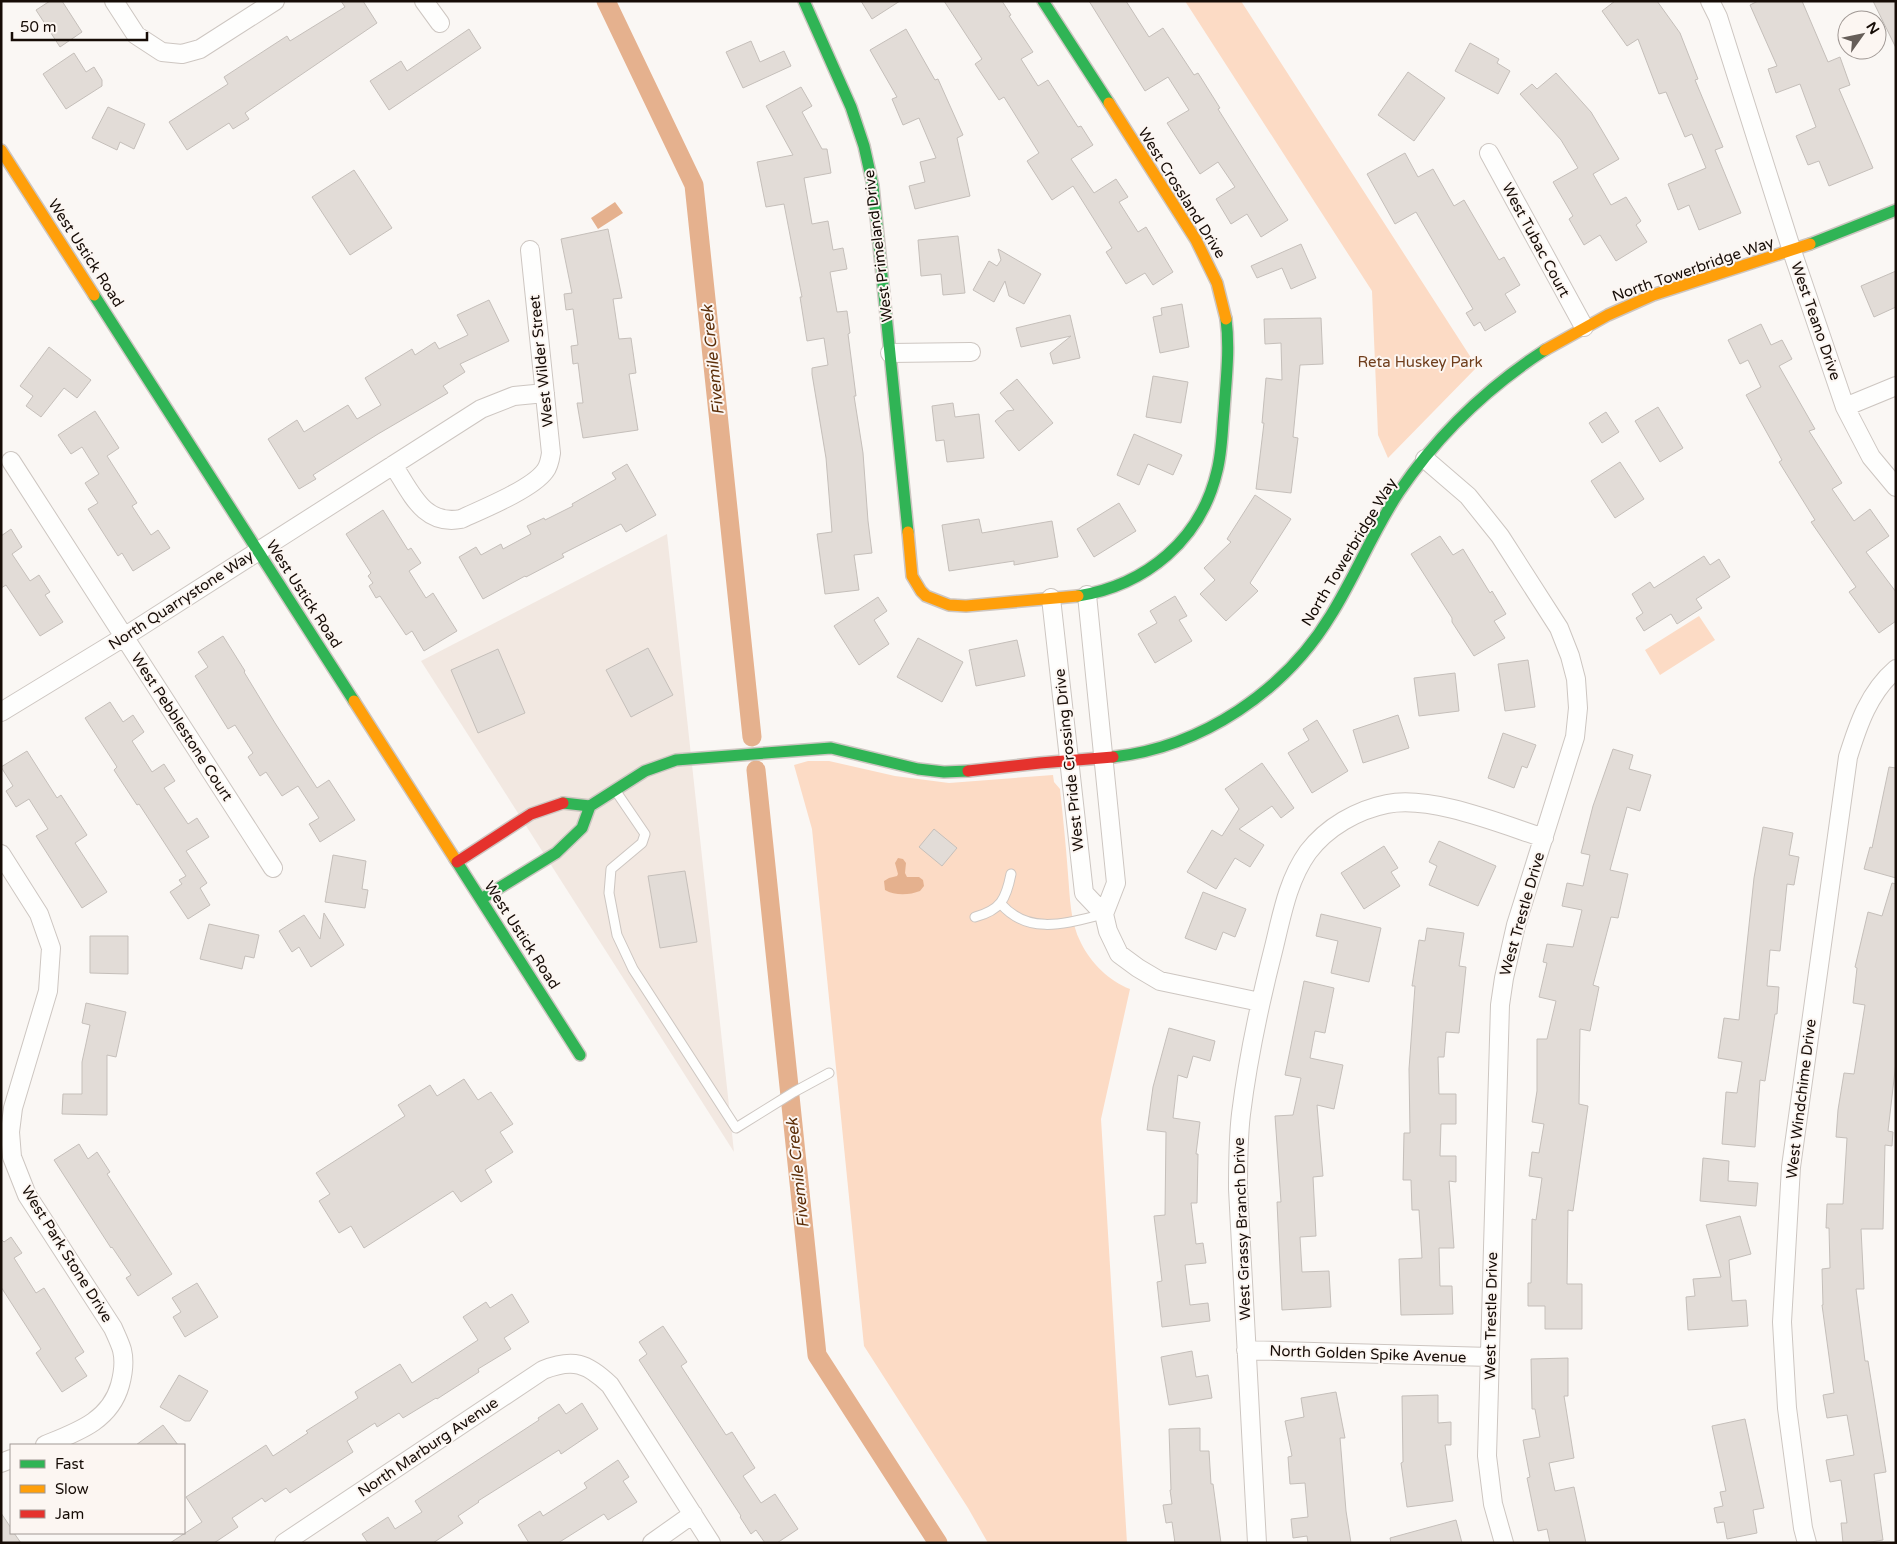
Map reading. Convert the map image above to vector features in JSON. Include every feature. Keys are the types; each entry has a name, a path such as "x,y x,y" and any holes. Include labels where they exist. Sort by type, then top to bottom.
{"street":[{"path":"114,1 136,35 162,52 182,54 200,49 276,1"},
{"path":"424,1 440,23"},
{"name":"West Primeland Drive","path":"804,1 850,107 864,146 876,207 912,576 925,595"},
{"name":"West Crossland Drive","path":"925,595 953,606 1087,595 1114,588 1135,579 1172,552 1187,534 1200,515 1210,495 1218,465 1229,358 1229,337 1222,297 1207,258 1043,1"},
{"name":"West Teano Drive","path":"1710,1 1724,36 1844,407 1871,457 1896,487"},
{"name":"West Ustick Road","path":"1,150 580,1055"},
{"name":"West Tubac Court","path":"1489,153 1584,327"},
{"name":"North Towerbridge Way","path":"590,806 645,771 676,760 831,748 852,751 913,769 954,772 1141,752 1182,739 1226,718 1244,707 1274,683 1311,645 1329,619 1380,522 1400,492 1425,459 1458,421 1514,372 1547,348 1584,327 1653,295 1792,251 1896,210"},
{"name":"West Wilder Street","path":"393,465 422,509 431,516 452,521 462,519 529,485 545,471 551,453 530,250"},
{"path":"890,353 972,352"},
{"path":"1844,407 1896,386"},
{"name":"North Quarrystone Way","path":"1,712 124,637 481,409 514,396 545,393"},
{"name":"West Trestle Drive","path":"1425,459 1468,496 1500,536 1558,628 1570,656 1576,679 1578,708 1575,737 1516,925 1500,1005 1488,1456 1493,1504 1504,1543"},
{"name":"West Pebblestone Court","path":"11,461 273,868"},
{"path":"1087,595 1116,883 1104,914"},
{"name":"West Pride Crossing Drive","path":"1051,598 1084,893 1104,914 1108,931 1119,954 1138,968 1160,981 1260,1002"},
{"name":"West Windchime Drive","path":"1807,1543 1803,1528 1786,1408 1782,1322 1791,1167 1848,757 1860,718 1872,697 1896,669"},
{"path":"457,862 531,814 566,802 590,806 582,828 556,853 481,899"},
{"name":"West Grassy Branch Drive","path":"1257,1543 1238,1189 1238,1146 1241,1114 1260,1002 1286,899 1295,874 1324,835 1345,819 1388,803 1417,802 1448,808 1544,838"},
{"name":"West Park Stone Drive","path":"1,854 39,914 51,948 48,991 13,1108 10,1132 12,1157 27,1195 113,1328 122,1350 124,1372 117,1397 102,1416 82,1430 47,1444"},
{"name":"North Golden Spike Avenue","path":"1246,1350 1490,1357"},
{"name":"North Marburg Avenue","path":"284,1543 543,1370 558,1364 577,1364 595,1371 610,1385 693,1514"},
{"path":"652,1543 693,1514 711,1543"}],"lane":[{"path":"615,790 645,834 642,843 611,869 610,893 617,935 633,969 736,1128 775,1103 829,1073"},
{"path":"975,917 990,913 1001,904 1008,891 1011,874"},
{"path":"1001,904 1010,914 1028,923 1053,924 1104,914"}],"shaded area":[{"path":"615,202 623,213 598,229 591,218"},
{"path":"667,534 734,1152 421,661"},
{"path":"898,858 903,859 906,863 905,873 907,877 919,877 923,880 924,886 920,891 902,894 885,890 884,881 898,874 895,863"}],"green space":[{"name":"Reta Huskey Park","path":"1185,1 1241,1 1477,367 1388,458 1378,435 1372,291"},
{"path":"1699,616 1715,640 1660,675 1645,650"},
{"path":"808,761 829,761 895,776 949,783 1053,775 1054,782 1060,789 1071,909 1077,935 1095,964 1122,986 1130,989 1101,1119 1127,1543 988,1543 968,1508 864,1346 812,829 794,765"}],"building":[{"path":"50,1 62,1 82,32 60,47 36,10"},
{"path":"341,1 363,1 377,23 245,113 249,119 233,129 229,123 187,150 169,122 228,84 224,77 287,36 290,41 345,7"},
{"path":"861,1 900,1 872,19"},
{"path":"944,1 1002,1 1011,15 1009,16 1033,52 1021,59 1038,86 1048,80 1078,127 1081,126 1093,145 1071,159 1094,193 1116,179 1128,197 1119,202 1138,232 1146,227 1173,272 1153,285 1145,273 1126,284 1106,252 1112,248 1073,186 1052,200 1027,161 1039,153 1004,97 999,100 975,64 982,59"},
{"path":"1089,1 1126,1 1149,37 1163,28 1194,75 1198,73 1220,108 1218,109 1288,220 1261,237 1247,214 1231,224 1216,199 1235,187 1218,162 1200,174 1167,123 1189,110 1168,77 1145,91"},
{"path":"1615,1 1657,1 1680,33 1698,79 1695,80 1723,147 1715,150 1741,213 1699,230 1689,205 1678,210 1668,184 1706,168 1692,134 1685,137 1666,92 1659,94 1638,39 1627,46 1602,11"},
{"path":"1758,1 1802,1 1828,62 1837,58 1837,60 1841,60 1850,85 1839,89 1873,168 1829,186 1819,161 1808,165 1796,136 1816,127 1800,84 1776,93 1768,69 1777,66 1750,5"},
{"path":"1873,1 1896,1 1896,48 1887,30 1887,10 1877,10"},
{"path":"469,29 481,48 389,110 370,81 401,61 407,71"},
{"path":"906,29 935,80 938,79 963,135 957,138 970,196 915,209 909,186 925,182 920,162 936,158 919,118 903,125 892,99 897,97 870,50"},
{"path":"751,41 760,62 784,51 791,66 743,88 726,52"},
{"path":"1470,43 1499,59 1497,63 1510,71 1498,94 1455,71"},
{"path":"74,53 86,72 94,67 102,80 102,86 66,109 43,74"},
{"path":"1408,72 1445,98 1414,141 1378,115"},
{"path":"1556,73 1591,112 1619,159 1593,174 1611,205 1626,197 1641,221 1636,225 1647,242 1616,261 1600,235 1584,245 1569,219 1573,216 1553,182 1578,168 1561,140 1520,94 1532,84 1537,89"},
{"path":"801,87 812,106 802,112 822,149 827,149 831,173 804,178 812,224 828,221 833,250 843,248 847,269 830,272 837,312 847,311 856,396 854,396 863,453 872,553 854,555 859,590 825,594 817,534 832,532 826,458 812,374 812,368 828,365 824,338 807,341 800,297 802,297 784,204 766,207 757,162 793,155 766,106"},
{"path":"108,107 145,124 134,149 120,142 117,150 92,138"},
{"path":"1405,153 1418,177 1433,169 1454,206 1464,200 1499,260 1504,257 1520,285 1505,294 1516,312 1485,331 1480,322 1474,326 1466,313 1473,309 1416,212 1395,224 1367,174"},
{"path":"354,170 392,228 350,255 312,197"},
{"path":"608,229 622,298 613,299 619,339 631,338 636,373 629,374 638,430 583,438 577,403 583,403 578,363 573,364 571,346 578,345 573,309 566,310 564,294 572,293 561,239"},
{"path":"958,236 965,293 943,295 941,274 921,276 918,240"},
{"path":"1301,244 1316,278 1291,289 1282,268 1257,278 1251,266"},
{"path":"998,249 1041,274 1024,304 1009,296 1005,281 994,302 973,290 989,261 997,266 1001,260"},
{"path":"1896,271 1896,307 1874,317 1861,286"},
{"path":"489,300 509,341 460,364 465,372 443,386 448,393 313,475 316,479 299,489 268,439 297,420 304,432 348,405 357,419 381,405 365,378 412,349 415,355 435,342 439,349 468,335 457,315"},
{"path":"1182,304 1189,347 1160,353 1153,317 1162,315 1161,308"},
{"path":"1070,315 1080,358 1053,364 1050,353 1071,336 1021,347 1016,328"},
{"path":"1321,318 1323,364 1300,365 1293,437 1298,438 1291,493 1256,489 1264,423 1262,423 1266,378 1282,380 1281,343 1265,344 1264,319"},
{"path":"1761,324 1771,345 1782,340 1792,359 1779,366 1815,429 1809,431 1842,483 1832,489 1854,521 1870,509 1889,536 1866,552 1896,592 1896,621 1879,633 1849,592 1856,587 1811,522 1815,520 1779,462 1782,460 1746,395 1761,387 1748,360 1740,364 1728,340"},
{"path":"49,347 91,380 77,398 64,388 41,417 26,406 33,396 20,386"},
{"path":"1153,376 1188,382 1181,423 1146,417"},
{"path":"1017,379 1053,423 1019,451 995,421 1007,411 1014,410 1000,393"},
{"path":"953,403 955,417 979,414 984,458 947,462 944,440 936,441 932,406"},
{"path":"1658,407 1683,448 1660,462 1635,421"},
{"path":"95,411 119,448 107,456 137,503 132,506 151,535 158,530 170,548 133,571 122,553 118,556 88,509 98,503 85,483 99,474 82,447 71,454 58,435"},
{"path":"1606,412 1619,432 1602,443 1589,423"},
{"path":"1134,434 1182,455 1173,475 1148,464 1139,485 1117,475"},
{"path":"1620,462 1644,499 1615,518 1591,481"},
{"path":"627,464 656,515 626,532 621,524 562,554 564,557 483,599 459,557 476,547 481,555 501,544 503,549 531,534 527,526 544,518 545,520 573,506 572,504 616,479 612,473"},
{"path":"1255,495 1291,519 1250,583 1258,591 1226,621 1200,594 1215,580 1204,568 1231,542 1227,539"},
{"path":"1119,503 1136,531 1094,557 1077,529"},
{"path":"383,510 408,550 411,548 421,563 409,571 426,598 433,593 457,631 424,651 412,631 406,635 380,596 376,598 369,586 373,583 368,576 371,573 346,534"},
{"path":"979,519 982,533 1052,521 1058,557 1014,565 1014,561 949,571 942,525"},
{"path":"11,529 22,547 12,554 30,581 39,575 50,592 45,595 63,622 40,636 6,585 1,588 1,536"},
{"path":"1440,536 1453,555 1463,549 1490,593 1492,591 1506,614 1494,621 1505,638 1474,656 1411,554"},
{"path":"1704,556 1710,565 1719,559 1730,577 1696,599 1702,608 1677,624 1671,614 1644,631 1636,618 1643,613 1632,594 1650,582 1654,588"},
{"path":"1175,596 1187,616 1179,620 1192,641 1155,663 1138,634 1157,623 1150,611"},
{"path":"878,597 887,611 874,620 889,644 859,665 834,626"},
{"path":"223,636 275,723 317,788 329,780 355,820 320,842 309,824 319,818 298,786 282,796 266,772 260,776 248,757 253,753 235,725 228,729 195,676 208,667 198,652"},
{"path":"918,638 963,662 942,702 897,677"},
{"path":"1017,640 1025,676 976,686 969,650"},
{"path":"648,648 673,695 631,717 606,670"},
{"path":"498,649 525,713 478,733 451,670"},
{"path":"1528,660 1535,707 1505,711 1498,664"},
{"path":"1455,673 1459,711 1419,716 1414,678"},
{"path":"110,702 123,722 133,715 144,732 132,741 152,772 164,764 175,781 164,788 188,824 197,818 209,837 186,851 207,883 200,888 210,905 188,919 170,892 182,884 179,880 186,876 139,804 137,805 114,770 117,767 85,718"},
{"path":"1398,715 1409,748 1363,763 1353,730"},
{"path":"1317,720 1348,771 1312,793 1288,753 1309,740 1303,729"},
{"path":"1503,733 1536,745 1527,768 1522,766 1514,788 1488,778"},
{"path":"1613,749 1633,755 1629,769 1651,775 1640,811 1627,807 1610,870 1628,874 1618,918 1611,917 1593,985 1599,987 1590,1031 1580,1029 1579,1104 1588,1106 1573,1211 1568,1210 1567,1284 1582,1284 1582,1329 1545,1329 1545,1306 1528,1306 1528,1283 1531,1283 1532,1219 1536,1220 1542,1178 1529,1176 1532,1152 1539,1153 1544,1124 1532,1122 1537,1091 1537,1039 1547,1039 1556,1001 1539,997 1547,963 1543,962 1547,944 1573,947 1582,910 1562,906 1567,883 1583,886 1590,855 1581,853 1593,806"},
{"path":"27,751 57,798 61,795 87,835 75,843 107,892 82,908 36,836 48,829 29,799 16,807 6,791 13,786 1,767"},
{"path":"1262,763 1294,808 1281,818 1272,806 1239,829 1264,845 1250,867 1235,858 1216,889 1187,872 1212,830 1222,836 1239,809 1225,789"},
{"path":"1889,767 1896,768 1896,878 1864,869 1870,847 1872,848"},
{"path":"1763,827 1793,833 1789,855 1799,857 1794,885 1787,884 1780,951 1770,950 1767,986 1779,987 1777,1014 1775,1014 1765,1081 1760,1080 1755,1147 1722,1144 1726,1092 1737,1093 1742,1062 1718,1058 1724,1018 1739,1020 1754,878"},
{"path":"934,829 957,848 942,866 919,847"},
{"path":"1439,841 1496,866 1478,906 1429,885 1437,866 1429,862"},
{"path":"1384,846 1398,868 1391,872 1400,886 1364,909 1341,873"},
{"path":"333,855 366,861 362,889 368,890 365,908 325,902"},
{"path":"685,871 697,942 660,948 648,876"},
{"path":"1892,883 1896,884 1896,1062 1888,1131 1893,1132 1892,1146 1885,1145 1883,1229 1861,1229 1864,1289 1856,1289 1865,1361 1868,1361 1886,1472 1874,1474 1883,1540 1865,1543 1843,1543 1841,1523 1847,1523 1841,1480 1830,1482 1826,1460 1854,1455 1847,1415 1827,1418 1823,1395 1834,1393 1822,1305 1822,1269 1830,1268 1829,1228 1826,1228 1827,1204 1843,1204 1847,1138 1836,1137 1838,1110 1844,1073 1854,1074 1865,1005 1853,1003 1857,968 1855,967 1868,912 1882,916"},
{"path":"1203,892 1246,909 1235,937 1223,932 1216,950 1185,938"},
{"path":"324,913 344,945 311,967 299,947 292,952 279,931 304,915 320,939"},
{"path":"1321,914 1381,928 1369,982 1331,973 1338,941 1316,936"},
{"path":"209,924 259,935 254,958 245,956 242,969 200,959"},
{"path":"1427,928 1464,933 1459,966 1466,967 1459,1033 1446,1032 1444,1057 1438,1057 1439,1094 1456,1094 1456,1124 1441,1124 1440,1156 1456,1156 1456,1182 1449,1181 1454,1248 1439,1248 1440,1286 1452,1286 1453,1314 1401,1315 1399,1259 1422,1258 1419,1210 1412,1210 1411,1180 1403,1180 1404,1133 1410,1133 1409,1069 1415,986 1412,986 1419,940 1425,941"},
{"path":"90,936 128,936 128,974 90,973"},
{"path":"1304,981 1334,988 1325,1033 1315,1031 1310,1058 1343,1065 1334,1109 1317,1105 1323,1176 1313,1177 1316,1236 1300,1237 1302,1272 1329,1271 1331,1307 1282,1310 1277,1202 1281,1202 1275,1116 1293,1115 1301,1078 1285,1075"},
{"path":"86,1003 126,1012 116,1057 107,1055 107,1115 62,1114 63,1094 82,1094 82,1062 90,1025 82,1023"},
{"path":"1169,1028 1215,1041 1210,1061 1193,1056 1187,1078 1178,1075 1173,1118 1200,1122 1196,1154 1198,1154 1197,1203 1191,1203 1196,1244 1203,1243 1206,1263 1185,1265 1190,1305 1208,1303 1210,1321 1162,1327 1157,1282 1162,1281 1154,1216 1165,1215 1166,1132 1147,1130 1153,1087"},
{"path":"464,1079 478,1100 491,1092 513,1124 500,1132 513,1152 485,1170 492,1182 461,1202 453,1191 364,1248 351,1226 339,1233 319,1201 330,1194 316,1173 405,1116 398,1105 430,1085 437,1096"},
{"path":"79,1144 88,1159 97,1152 110,1172 107,1174 172,1274 138,1296 126,1278 131,1275 111,1248 54,1160"},
{"path":"1703,1158 1729,1161 1728,1181 1758,1183 1756,1206 1700,1201"},
{"path":"1740,1216 1751,1254 1729,1260 1732,1301 1746,1300 1748,1326 1688,1330 1686,1297 1695,1296 1693,1279 1721,1277 1706,1225"},
{"path":"11,1237 22,1253 14,1258 36,1293 44,1288 84,1352 75,1358 87,1376 62,1392 36,1353 41,1349 1,1287 1,1239 4,1242"},
{"path":"197,1283 218,1317 185,1337 173,1317 181,1312 172,1298"},
{"path":"512,1294 529,1322 504,1338 511,1349 478,1369 479,1372 437,1399 403,1418 399,1413 377,1427 375,1423 347,1441 353,1452 290,1493 286,1488 265,1502 262,1498 232,1518 238,1527 214,1543 170,1543 202,1522 186,1497 266,1445 273,1456 308,1433 306,1431 358,1398 355,1392 400,1364 412,1383 478,1340 463,1317 486,1302 490,1308"},
{"path":"663,1326 687,1362 681,1366 726,1435 732,1432 755,1468 743,1476 761,1503 775,1494 798,1529 777,1543 765,1543 756,1530 751,1534 639,1360 647,1354 639,1342"},
{"path":"1192,1351 1196,1377 1208,1375 1212,1398 1169,1405 1161,1357"},
{"path":"1568,1358 1568,1396 1564,1396 1574,1458 1549,1463 1555,1491 1574,1487 1586,1543 1550,1543 1547,1529 1538,1531 1527,1478 1530,1477 1523,1440 1540,1437 1535,1409 1532,1409 1531,1359"},
{"path":"179,1375 208,1391 190,1421 185,1421 160,1407"},
{"path":"1336,1392 1345,1438 1340,1438 1346,1511 1351,1543 1308,1543 1307,1536 1293,1538 1291,1519 1308,1517 1305,1483 1290,1484 1288,1457 1292,1456 1285,1421 1304,1417 1301,1398"},
{"path":"1438,1395 1438,1423 1451,1422 1451,1445 1445,1445 1453,1501 1407,1507 1401,1463 1403,1462 1402,1396"},
{"path":"582,1403 598,1429 561,1454 559,1450 478,1501 458,1516 463,1523 433,1543 368,1543 362,1534 388,1517 395,1529 422,1512 415,1501 539,1420 538,1418 559,1404 566,1414"},
{"path":"1745,1419 1764,1508 1753,1510 1757,1533 1727,1539 1724,1522 1717,1523 1714,1508 1723,1506 1720,1492 1726,1491 1712,1426"},
{"path":"163,1425 177,1444 137,1444"},
{"path":"1200,1428 1200,1451 1209,1451 1211,1484 1213,1484 1221,1543 1175,1543 1172,1522 1166,1523 1163,1505 1172,1504 1169,1429"},
{"path":"618,1460 629,1477 623,1481 637,1502 608,1520 604,1514 558,1543 529,1543 518,1525 540,1511 543,1516 587,1488 584,1483"},
{"path":"1,1513 10,1526 10,1534 15,1534 21,1543 1,1543"},
{"path":"1456,1520 1462,1543 1391,1543 1390,1538"}],"waterway":[{"name":"Fivemile Creek","path":"606,1 694,185 752,737"},
{"name":"Fivemile Creek","path":"756,770 817,1355 938,1543"}],"traffic: fast":[{"path":"804,1 851,107 864,146 873,186 908,532"},
{"path":"1043,1 1109,103"},
{"path":"1810,244 1896,210"},
{"path":"94,295 354,701"},
{"path":"1078,596 1126,582 1148,570 1184,538 1198,518 1209,496 1220,456 1227,365 1226,319"},
{"path":"1113,757 1146,751 1178,741 1209,728 1238,711 1265,691 1290,668 1312,643 1331,615 1399,492 1430,451 1484,396 1545,350"},
{"path":"563,803 590,806 645,771 676,760 831,748 918,769 944,772 968,771"},
{"path":"481,899 556,853 582,828 590,806"},
{"path":"455,859 580,1055"}],"traffic: slow":[{"path":"1109,103 1196,240 1217,283 1226,319"},
{"path":"1,150 94,295"},
{"path":"1545,350 1608,315 1653,295 1810,244"},
{"path":"908,532 912,576 926,596 949,605 966,606 1078,596"},
{"path":"354,701 455,859"}],"traffic: jam":[{"path":"968,771 1113,757"},
{"path":"457,862 531,814 563,803"}]}
